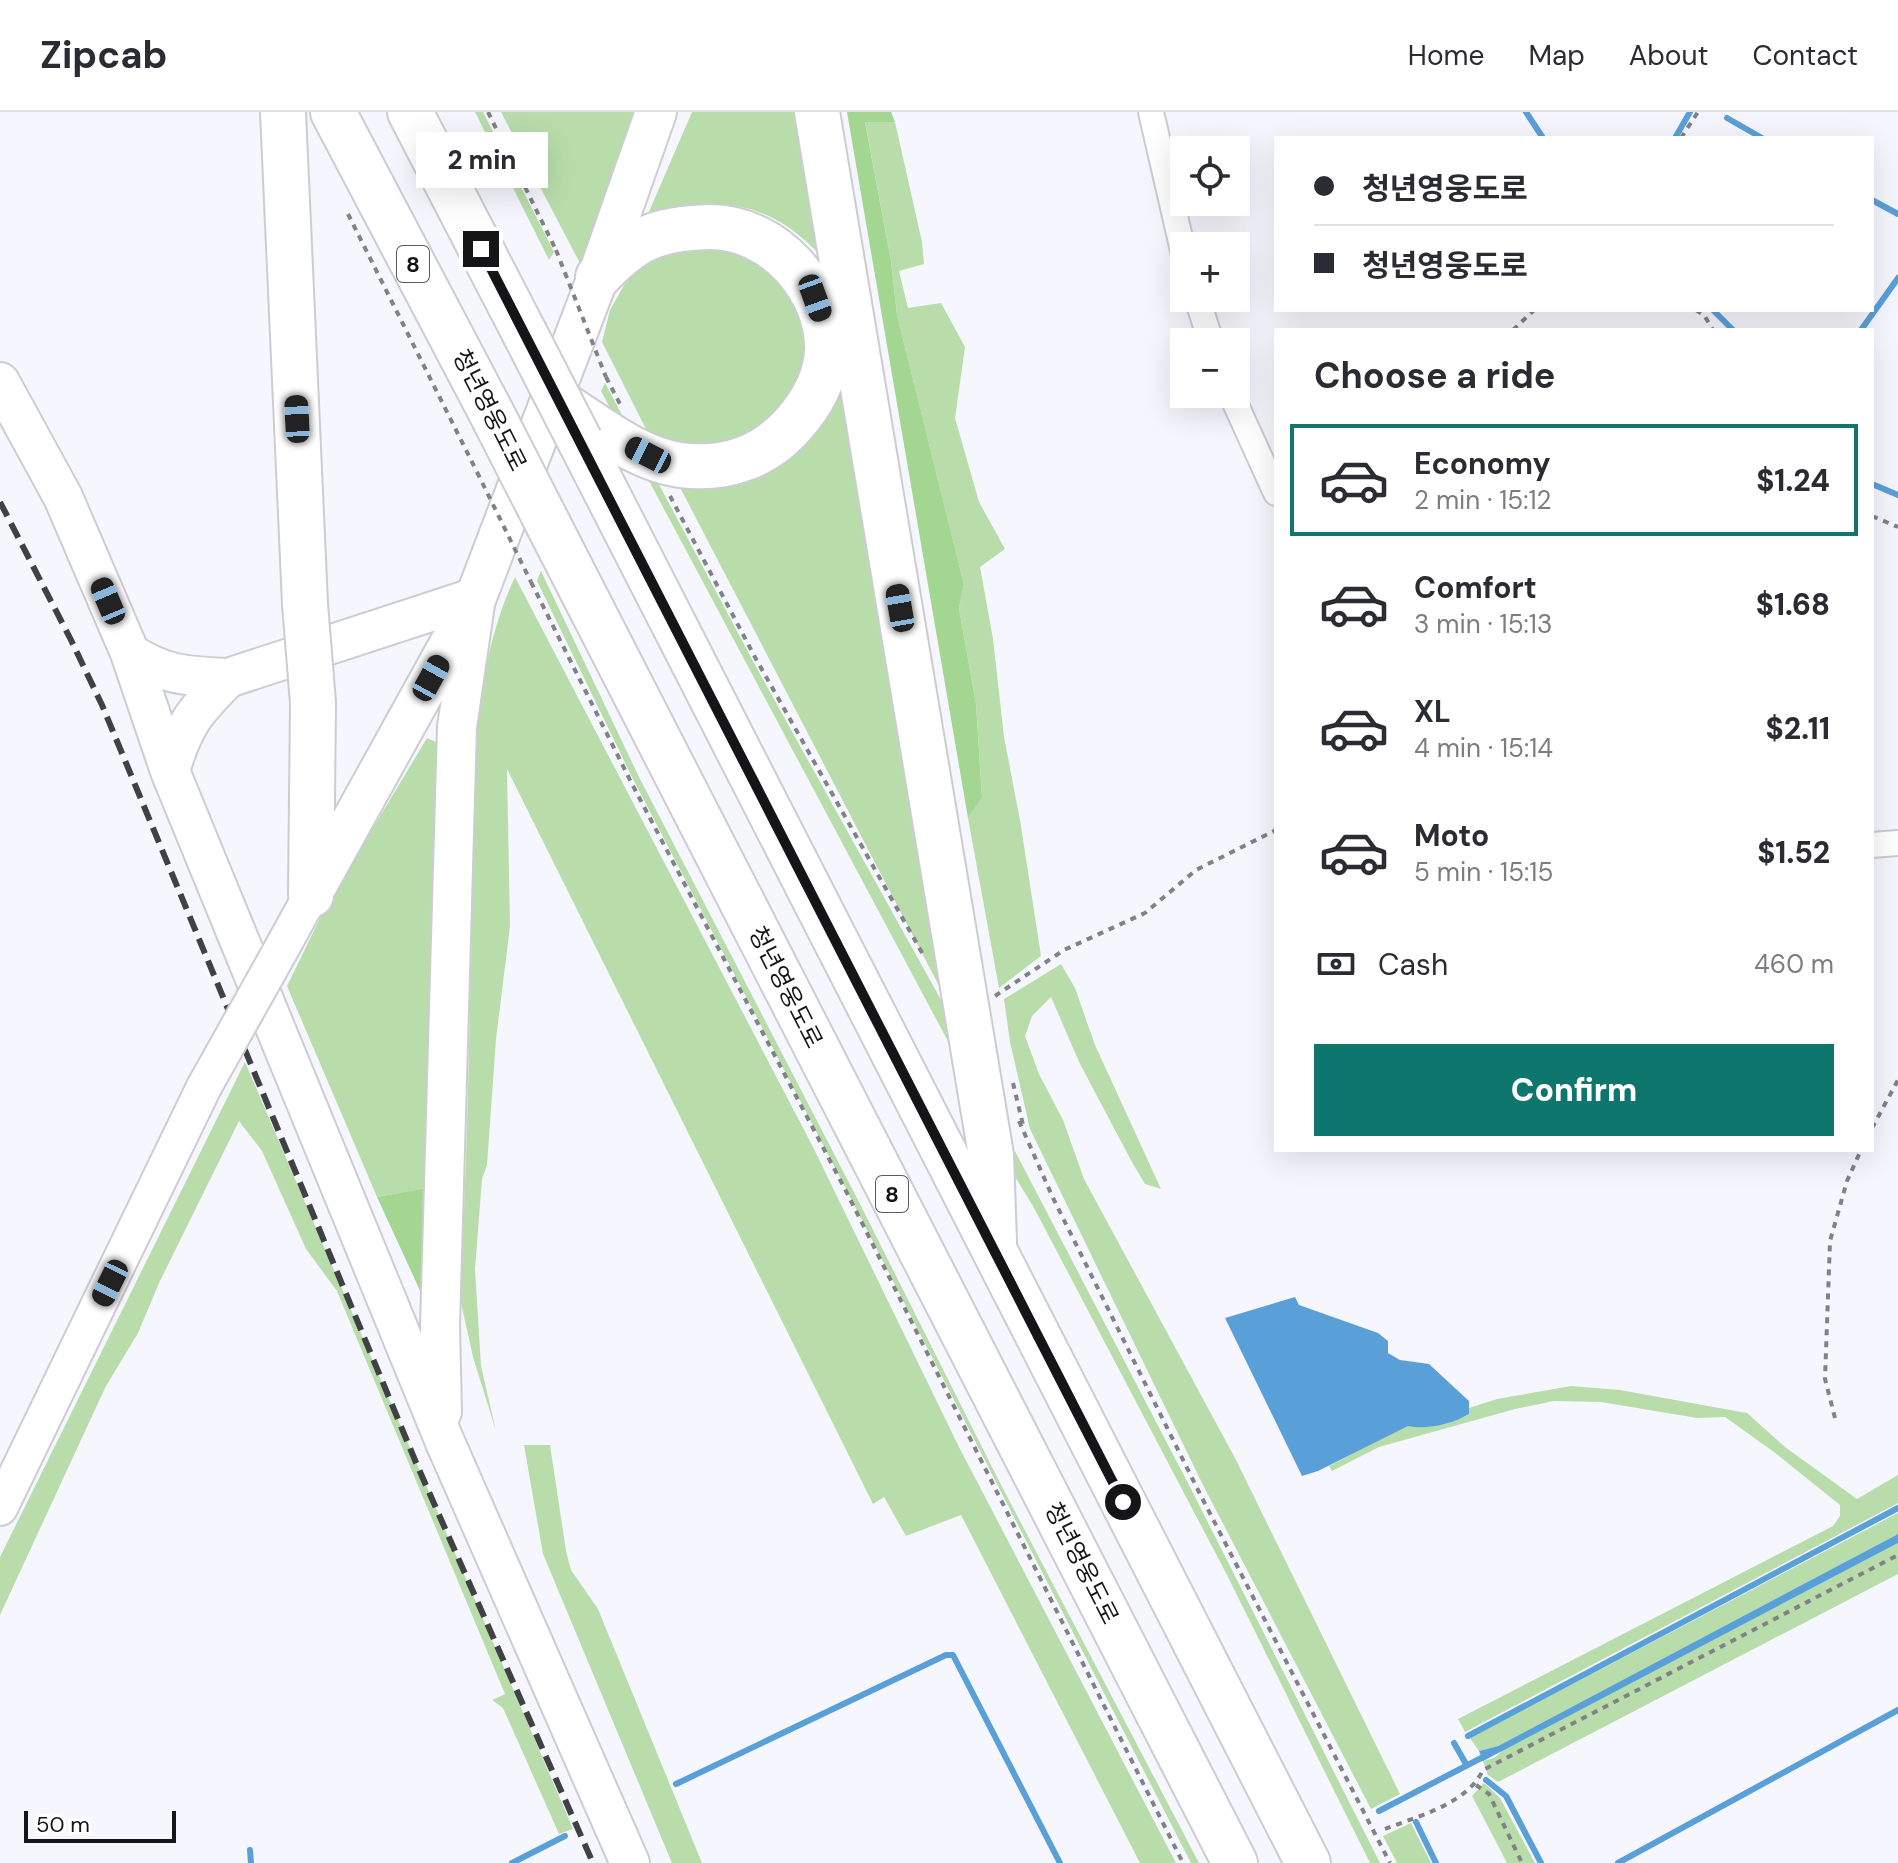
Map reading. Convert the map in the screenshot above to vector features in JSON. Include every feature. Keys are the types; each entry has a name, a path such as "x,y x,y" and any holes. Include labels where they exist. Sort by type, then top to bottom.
{"highway":[{"path":"283,112 305,604 313,703 311,895"},
{"name":"청년영웅도로","path":"333,112 493,416 1235,1863"},
{"path":"410,112 524,332 576,421 994,1253 1308,1863"},
{"path":"311,895 476,597 598,277 656,112"},
{"path":"817,112 991,1155 994,1253"},
{"path":"576,421 648,455 679,465 716,467 748,458 776,440 799,418 817,389 827,354 826,326 815,298 802,278 786,257 762,241 737,231 715,227 686,228 650,236 622,251 598,277"}],"main road":[{"path":"0,382 63,497 130,653 170,771 445,1442 630,1863"},
{"path":"130,653 152,667 188,676 228,678 476,597 457,727 440,1326 445,1442"},
{"path":"170,771 181,735 198,707 228,678"},
{"path":"0,1508 204,1087 311,895"}],"street":[{"path":"1151,112 1179,232"},
{"path":"1237,408 1274,489"},
{"path":"1874,845 1898,843"}],"path":[{"path":"488,112 556,250 606,377"},
{"path":"1682,136 1698,112"},
{"path":"346,209 631,782 847,1193 1183,1863"},
{"path":"1515,328 1532,312"},
{"path":"1698,312 1711,328"},
{"path":"1874,517 1898,527"},
{"path":"995,996 1064,950 1145,913 1196,870 1274,831"},
{"path":"1874,1124 1898,1080"},
{"path":"1835,1418 1825,1379 1830,1241 1843,1192 1860,1152"},
{"path":"1385,1829 1438,1807 1476,1785 1483,1770 1898,1555"},
{"path":"1476,1785 1489,1794 1522,1863"}],"green space":[{"path":"475,112 483,112 554,252 549,260"},
{"path":"501,112 633,112 584,271"},
{"path":"692,112 808,112 822,257 783,224 743,207 698,205 648,214"},
{"path":"847,112 891,112 895,122 865,122 891,261 897,315 964,584 959,608 976,704 982,797 968,818"},
{"path":"865,121 895,122 922,242 924,264 899,271 908,308 941,303 965,347 955,418 979,502 1005,549 980,567 993,639 1004,737 1041,956 999,988 968,818 982,796 976,704 959,608 964,584 897,315 891,261"},
{"path":"691,233 788,263 816,376 747,442 682,447 648,433 602,342 610,310 632,271"},
{"path":"844,369 963,1032 672,472 697,476"},
{"path":"605,383 754,663 981,1072 974,1090 601,391"},
{"path":"541,571 639,777 998,1479 1199,1863 1191,1863 633,779 537,581"},
{"path":"515,577 812,1145 959,1447 1176,1863 1140,1863 961,1515 906,1536 884,1497 873,1504 507,769 510,926 496,1039 487,1165 482,1179 475,1269 481,1366 496,1431 473,1357 460,1298 468,1108 476,744 488,658 499,617"},
{"path":"427,738 440,744 437,1186 377,1197 287,986 325,908"},
{"path":"1061,964 1075,988 1095,1045 1161,1189 1145,1184 1133,1164 1080,1064 1051,997 1032,1016 1025,1036 1039,1074 1063,1120 1084,1179 1235,1458 1400,1794 1371,1809 1202,1483 1030,1129 1010,1042 1004,999"},
{"path":"245,1062 573,1829 559,1834 503,1708 492,1700 505,1694 337,1291 306,1249 262,1151 239,1121 159,1283 138,1333 106,1386 0,1615 0,1557"},
{"path":"1015,1151 1191,1489 1380,1863 1370,1863 1226,1573 1014,1175"},
{"path":"437,1186 423,1297 377,1197"},
{"path":"1571,1386 1620,1390 1747,1413 1785,1447 1857,1499 1898,1475 1898,1503 1465,1732 1458,1719 1833,1526 1840,1516 1840,1505 1725,1417 1697,1418 1601,1402 1554,1401 1515,1409 1379,1447 1332,1471 1329,1466 1408,1425 1423,1427 1447,1423 1469,1414 1469,1408 1497,1399"},
{"path":"524,1445 550,1445 571,1570 598,1609 702,1863 672,1863 543,1554"},
{"path":"1898,1513 1898,1534 1498,1746 1479,1751 1470,1738"},
{"path":"1898,1543 1898,1574 1498,1782 1488,1775 1483,1761 1494,1758 1503,1750"},
{"path":"1484,1783 1500,1798 1535,1863 1507,1863 1472,1796"},
{"path":"1411,1823 1431,1863 1397,1863 1383,1836"}],"water":[{"path":"1295,1297 1299,1305 1378,1333 1388,1341 1388,1353 1400,1360 1429,1364 1469,1401 1469,1414 1439,1425 1408,1426 1302,1476 1225,1318"},
{"path":"1898,1534 1898,1543 1483,1761 1479,1751 1498,1746"}],"waterway":[{"path":"1526,112 1542,136"},
{"path":"1676,136 1690,112"},
{"path":"1727,118 1758,136"},
{"path":"1874,201 1898,214"},
{"path":"1874,312 1898,278"},
{"path":"1715,312 1731,328"},
{"path":"1862,328 1874,312"},
{"path":"1874,485 1898,495"},
{"path":"1468,1736 1898,1508"},
{"path":"676,1784 946,1655 953,1655 1060,1863"},
{"path":"1618,1863 1898,1710"},
{"path":"1454,1743 1466,1764"},
{"path":"1379,1811 1489,1754"},
{"path":"1486,1780 1506,1796 1541,1863"},
{"path":"1416,1822 1436,1863"},
{"path":"512,1863 565,1836"},
{"path":"250,1850 251,1863"}],"railway":[{"path":"0,502 102,705 417,1465 593,1863"}],"route":[{"path":"481,249 1123,1502"}]}
